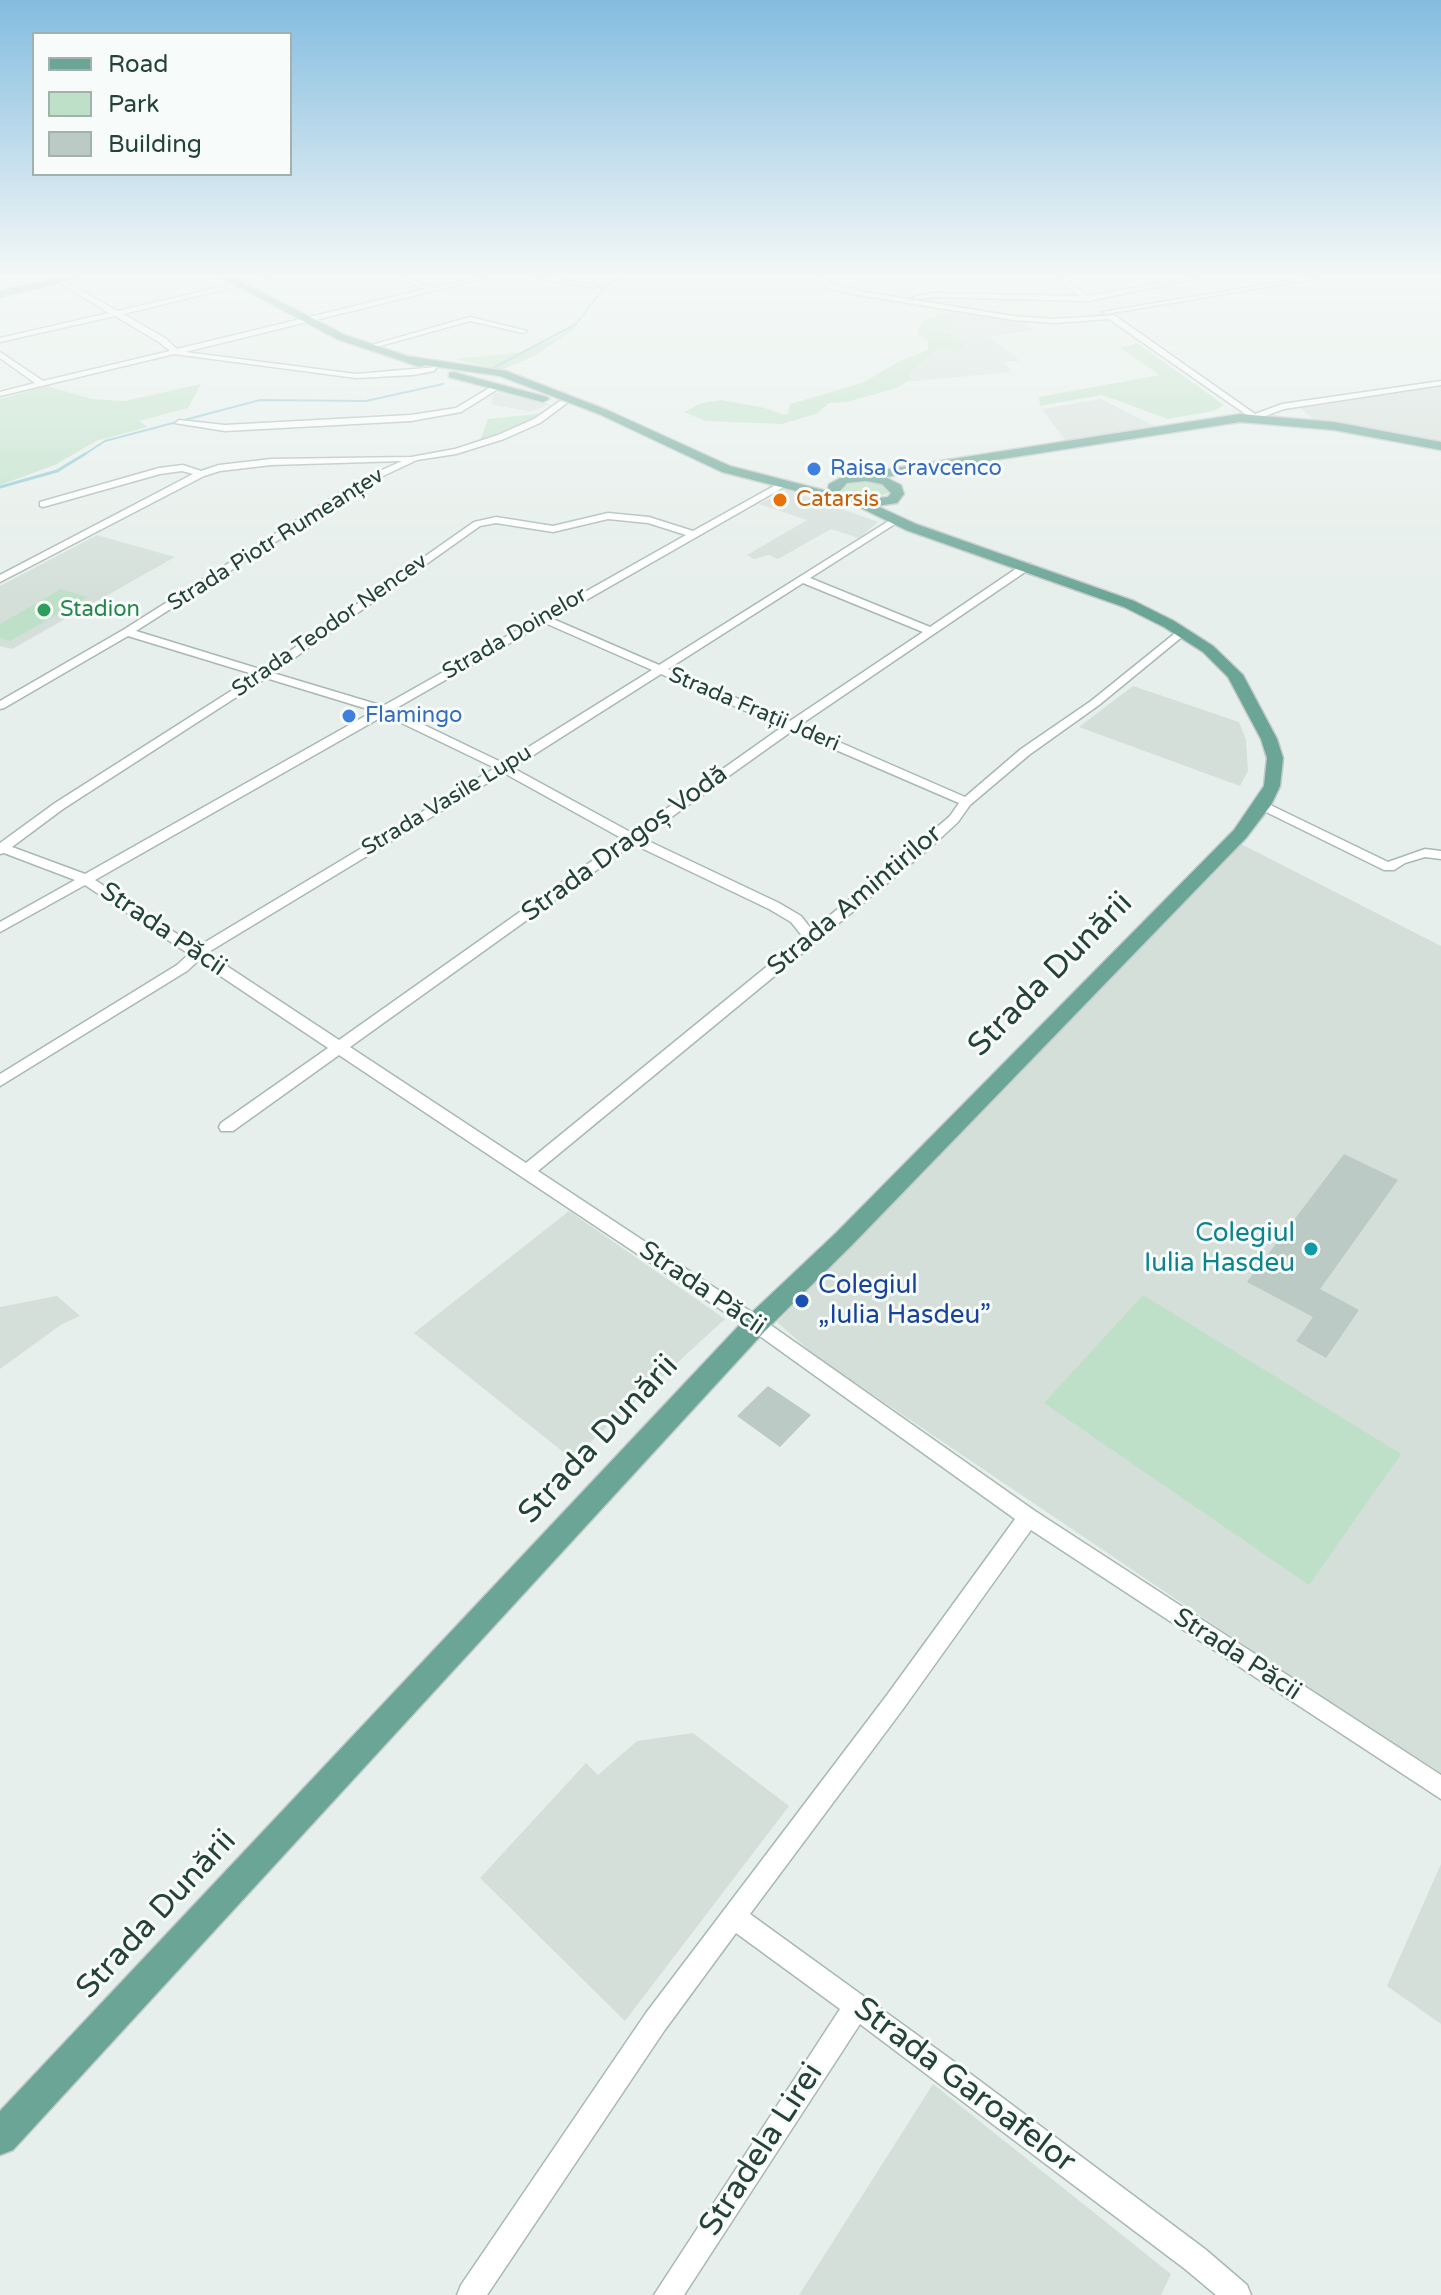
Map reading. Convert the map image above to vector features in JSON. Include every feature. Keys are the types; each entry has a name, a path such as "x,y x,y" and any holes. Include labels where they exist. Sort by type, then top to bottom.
{"main road":[{"path":"484,385 544,399 561,398"},
{"path":"530,385 603,412 689,455 751,476 781,485 862,504 892,500 898,492 894,485 882,479 751,476"},
{"path":"837,497 833,487 854,478 1211,421 1254,417 1334,426 1441,446"},
{"path":"894,485 926,467"},
{"path":"892,500 911,527"},
{"name":"Strada Dunării","path":"0,2137 756,1324 1222,853 1262,805 1272,786 1275,758 1269,739 1235,675 1222,660 1183,632 1129,604 911,527 862,504"}],"street":[{"path":"0,394 36,385"},
{"path":"1208,385 1254,417 1282,407 1427,385"},
{"path":"179,423 225,428 411,418 451,412 494,389"},
{"name":"Strada Piotr Rumeanțev","path":"0,706 127,632 363,482 415,458 456,451 501,437 537,421 561,398"},
{"path":"0,579 201,474 248,463 415,458"},
{"path":"43,504 159,471 183,468 201,474"},
{"name":"Strada Doinelor","path":"0,928 781,485"},
{"name":"Strada Teodor Nencev","path":"1,849 59,806 266,673 481,522 496,520 553,529 608,516 649,520 692,534"},
{"name":"Strada Vasile Lupu","path":"0,1081 174,973 198,953 504,768 895,520"},
{"name":"Strada Dragoș Vodă","path":"227,1127 791,726 1027,566"},
{"path":"803,579 931,631"},
{"name":"Strada Frații Jderi","path":"542,618 966,802"},
{"path":"127,632 384,710 504,768 633,839 785,912 806,928 811,938"},
{"name":"Strada Amintirilor","path":"527,1171 954,819 966,802 1025,752 1119,684 1183,632"},
{"path":"1262,805 1389,867 1400,860 1425,853 1441,855"},
{"name":"Strada Păcii","path":"1,849 85,879 756,1324 1028,1517 1441,1788"},
{"path":"471,2295 655,2022 895,1702 1028,1517"},
{"name":"Strada Garoafelor","path":"733,1916 1195,2259 1237,2295"},
{"name":"Stradela Lirei","path":"668,2295 857,2006"}],"shaded area":[{"path":"1441,386 1441,442 1313,419 1300,408"},
{"path":"494,392 550,404 531,412 491,404"},
{"path":"1101,399 1155,426 1066,441 1042,409"},
{"path":"787,490 878,522 859,538 831,529 778,559 769,555 754,559 747,555 807,520 759,504"},
{"path":"97,535 175,557 12,649 0,646 0,586"},
{"path":"1133,686 1239,722 1246,740 1248,771 1240,786 1079,727"},
{"path":"1241,844 1441,946 1441,1773 1303,1685 814,1355 777,1322"},
{"path":"569,1211 725,1319 572,1459 414,1333"},
{"path":"57,1296 80,1316 62,1324 0,1369 0,1307"},
{"path":"693,1733 789,1806 625,2021 480,1878 586,1763 598,1775 637,1741"},
{"path":"1441,1864 1441,2024 1387,1986"},
{"path":"933,2084 1171,2274 1161,2295 799,2295"}],"green space":[{"path":"200,385 188,408 139,421 147,427 96,441 55,465 0,485 0,399 47,386 92,399 124,401"},
{"path":"855,385 902,385 847,402 829,403 816,414 782,424 706,421 684,412 702,403 721,400 765,408 784,415 788,413 790,404"},
{"path":"1104,385 1196,385 1224,405 1214,411 1168,419 1102,395 1040,406 1039,397"},
{"path":"545,413 533,421 480,441 488,419"},
{"path":"865,481 883,485 889,493 868,500 851,498 842,491 845,485"},
{"name":"Stadion","path":"61,589 88,597 10,641 0,638 0,624"},
{"path":"1143,1295 1401,1454 1309,1585 1044,1403"}],"building":[{"name":"Colegiul Iulia Hasdeu","path":"1344,1154 1398,1180 1320,1289 1359,1310 1326,1358 1296,1341 1313,1317 1247,1282"},
{"path":"768,1386 811,1415 780,1447 737,1416"}],"waterway":[{"path":"82,456 105,441 260,400 366,401 438,385"},
{"path":"0,487 57,471 85,454"}],"place":[{"name":"Raisa Cravcenco","path":"814,469"},
{"name":"Catarsis","path":"780,500"},
{"name":"Stadion","path":"44,610"},
{"name":"Flamingo","path":"349,716"},
{"name":"Colegiul Iulia Hasdeu","path":"1311,1249"},
{"name":"Colegiul „Iulia Hasdeu”","path":"802,1301"}]}
